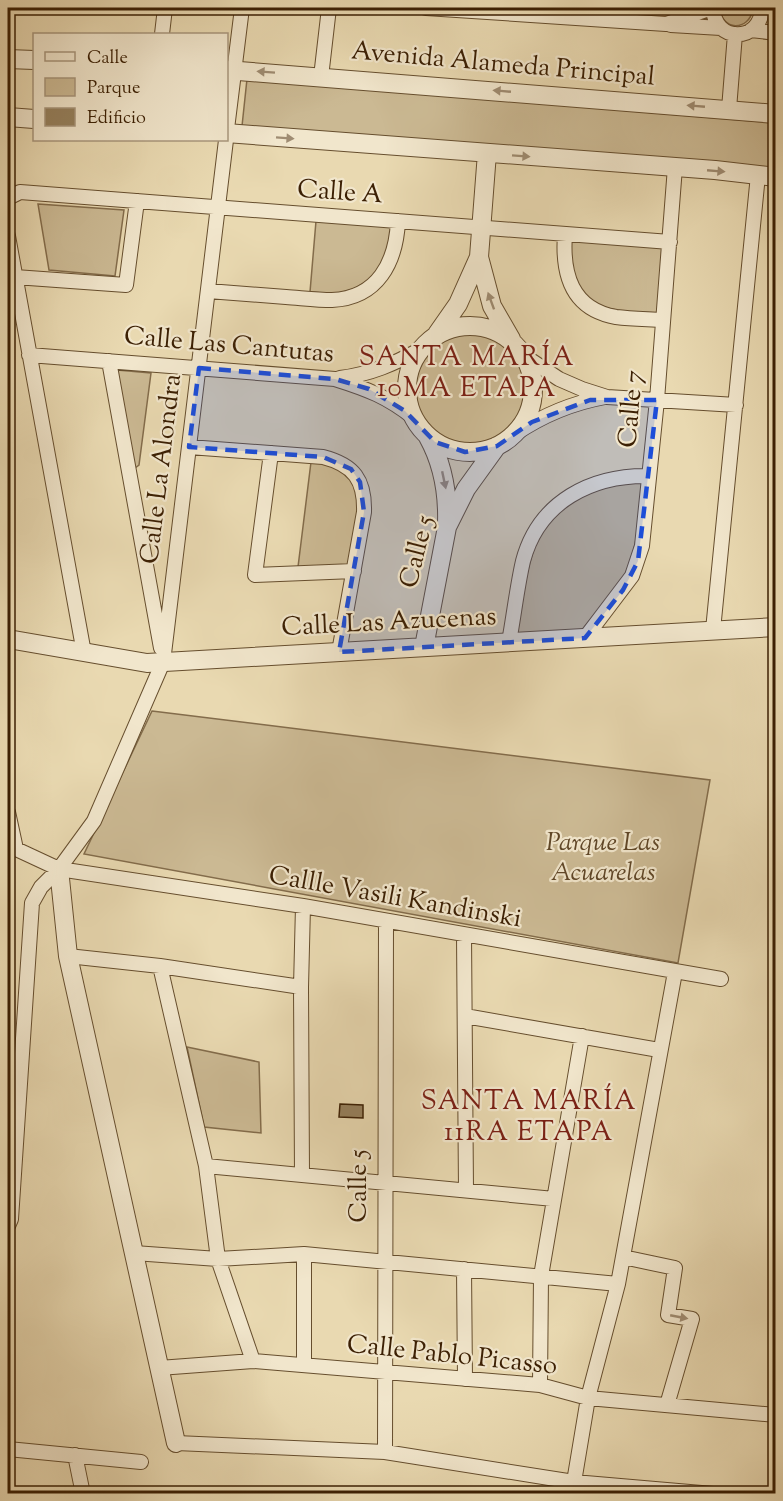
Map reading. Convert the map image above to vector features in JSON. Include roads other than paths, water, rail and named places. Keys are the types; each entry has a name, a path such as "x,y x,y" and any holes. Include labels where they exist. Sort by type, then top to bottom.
{"street":[{"path":"162,33 165,8"},
{"name":"Calle La Alondra","path":"228,120 231,70 242,8"},
{"path":"321,77 329,8"},
{"path":"426,8 487,10 721,28 735,34 751,30 776,33"},
{"path":"666,24 712,8 716,23 721,28"},
{"path":"751,30 760,20 763,8 776,15"},
{"path":"729,109 735,34"},
{"path":"8,59 33,60"},
{"name":"Avenida Alameda Principal","path":"231,70 776,114"},
{"path":"8,117 33,119"},
{"path":"228,136 487,153 767,176 736,405 713,630"},
{"name":"Calle La Alondra","path":"8,1226 11,1219 32,903 48,878 59,869 94,821 163,662 226,141"},
{"path":"487,153 479,257 492,306 525,357 533,376 533,397 527,417 515,434"},
{"name":"Calle 7","path":"585,638 632,576 642,546 657,400 675,167"},
{"name":"Calle A","path":"8,198 20,192 670,242"},
{"path":"15,277 126,285 136,201"},
{"path":"208,291 332,300 354,295 373,284 388,267 396,246 398,221"},
{"path":"565,234 565,269 573,288 588,304 617,317 663,320"},
{"path":"8,236 84,653"},
{"path":"335,379 361,376 385,368 421,349 437,335 458,304 479,257"},
{"path":"437,335 456,327 476,326 495,330 513,341"},
{"path":"421,349 410,367 407,398 414,418 427,435 440,464 446,484 447,527"},
{"name":"Calle Las Cantutas","path":"29,355 335,379 369,389 388,399 414,418"},
{"path":"525,357 559,379 607,397 736,405"},
{"path":"109,362 163,662"},
{"path":"427,435 444,447 465,452 487,450 497,446 532,422 560,409 607,397"},
{"name":"Calle 5","path":"424,647 447,527 466,489 497,446"},
{"path":"189,447 323,457 337,461 351,469 360,482 365,496 364,512 339,652"},
{"path":"271,453 255,575 354,571"},
{"path":"509,642 524,560 539,526 550,512 580,489 598,482 616,477 649,476"},
{"path":"147,571 175,569"},
{"name":"Calle Las Azucenas","path":"8,639 147,663 776,627"},
{"path":"8,812 12,848"},
{"name":"Callle Vasili Kandinski","path":"12,848 59,869 303,906 721,979"},
{"path":"59,869 68,956 176,1443 385,1452 573,1482 713,1494"},
{"path":"302,1175 303,906"},
{"name":"Calle 5","path":"385,1452 386,921"},
{"path":"464,934 466,1190"},
{"path":"68,956 160,966 301,987"},
{"path":"160,966 206,1166 218,1259 253,1361"},
{"path":"573,1482 588,1398 618,1284 675,972"},
{"path":"465,1016 659,1050"},
{"path":"540,1385 541,1276 582,1036"},
{"path":"206,1166 554,1199"},
{"path":"134,1253 218,1259 304,1254 618,1284"},
{"path":"304,1254 304,1365"},
{"path":"623,1257 675,1268 668,1315 692,1319 667,1405"},
{"path":"464,1269 465,1379"},
{"name":"Calle Pablo Picasso","path":"159,1368 253,1361 540,1385 588,1398 776,1414"},
{"path":"8,1449 141,1462"},
{"path":"75,1455 83,1494"}],"district":[{"name":"SANTA MARÍA 10MA ETAPA","path":"467,374"},
{"name":"SANTA MARÍA 11RA ETAPA","path":"529,1118"}],"park label":[{"name":"Parque Las Acuarelas","path":"603,858"}]}
